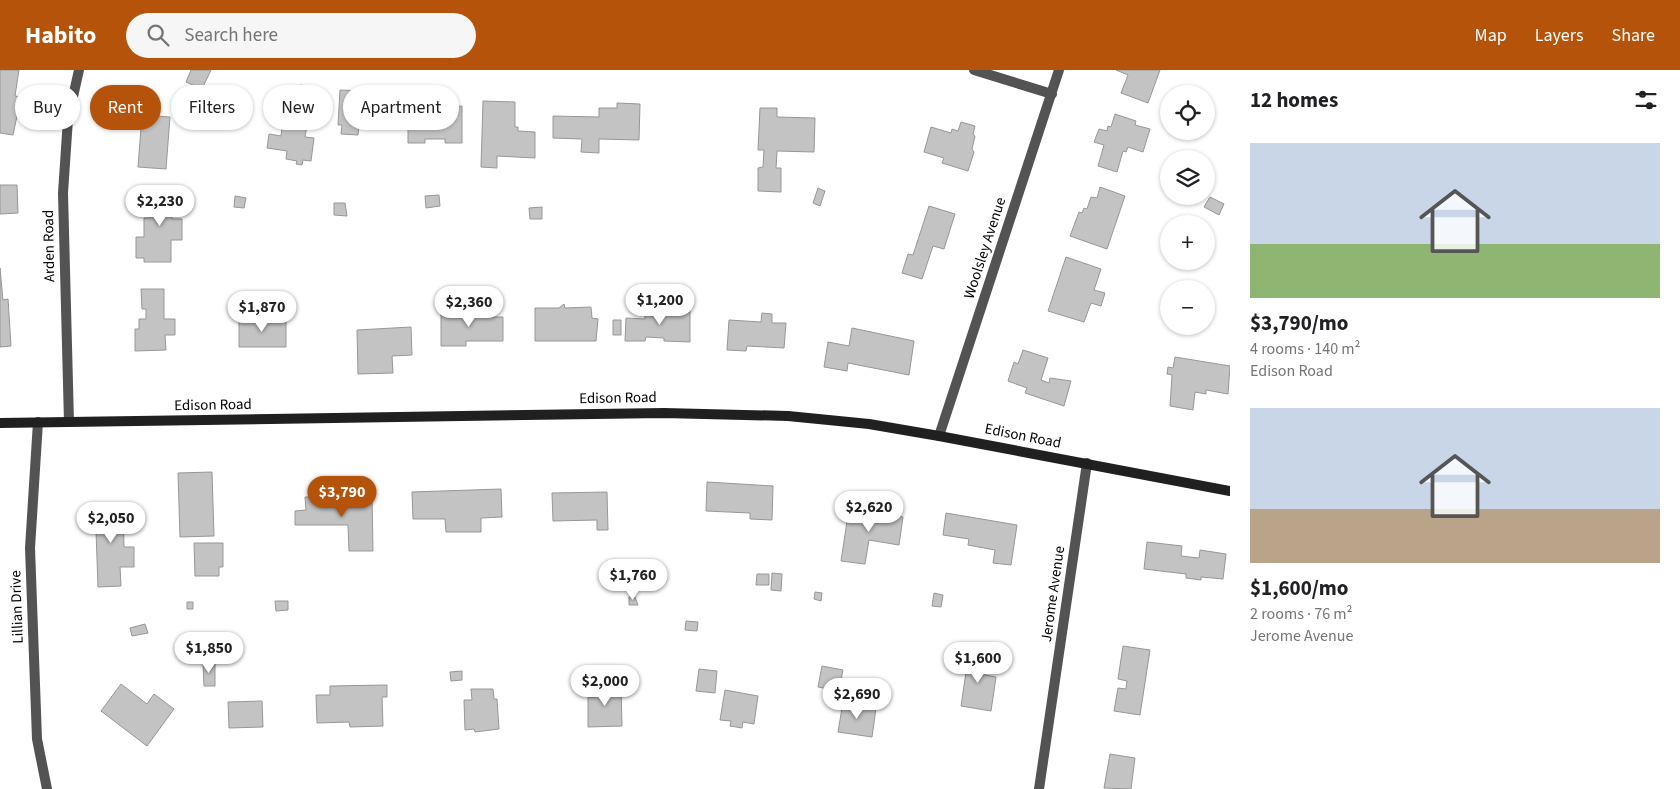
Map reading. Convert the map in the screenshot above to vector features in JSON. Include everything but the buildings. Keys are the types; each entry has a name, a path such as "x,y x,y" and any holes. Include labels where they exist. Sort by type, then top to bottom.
{"street":[{"name":"Arden Road","path":"69,422 63,194 68,119 79,70"},
{"path":"974,70 1052,94"},
{"name":"Woolsley Avenue","path":"939,436 1059,70"},
{"name":"Edison Road","path":"0,423 664,413 788,416 869,424 1230,491"},
{"name":"Lillian Drive","path":"38,422 30,548 37,739 47,789"},
{"name":"Jerome Avenue","path":"1039,789 1087,463"}]}
